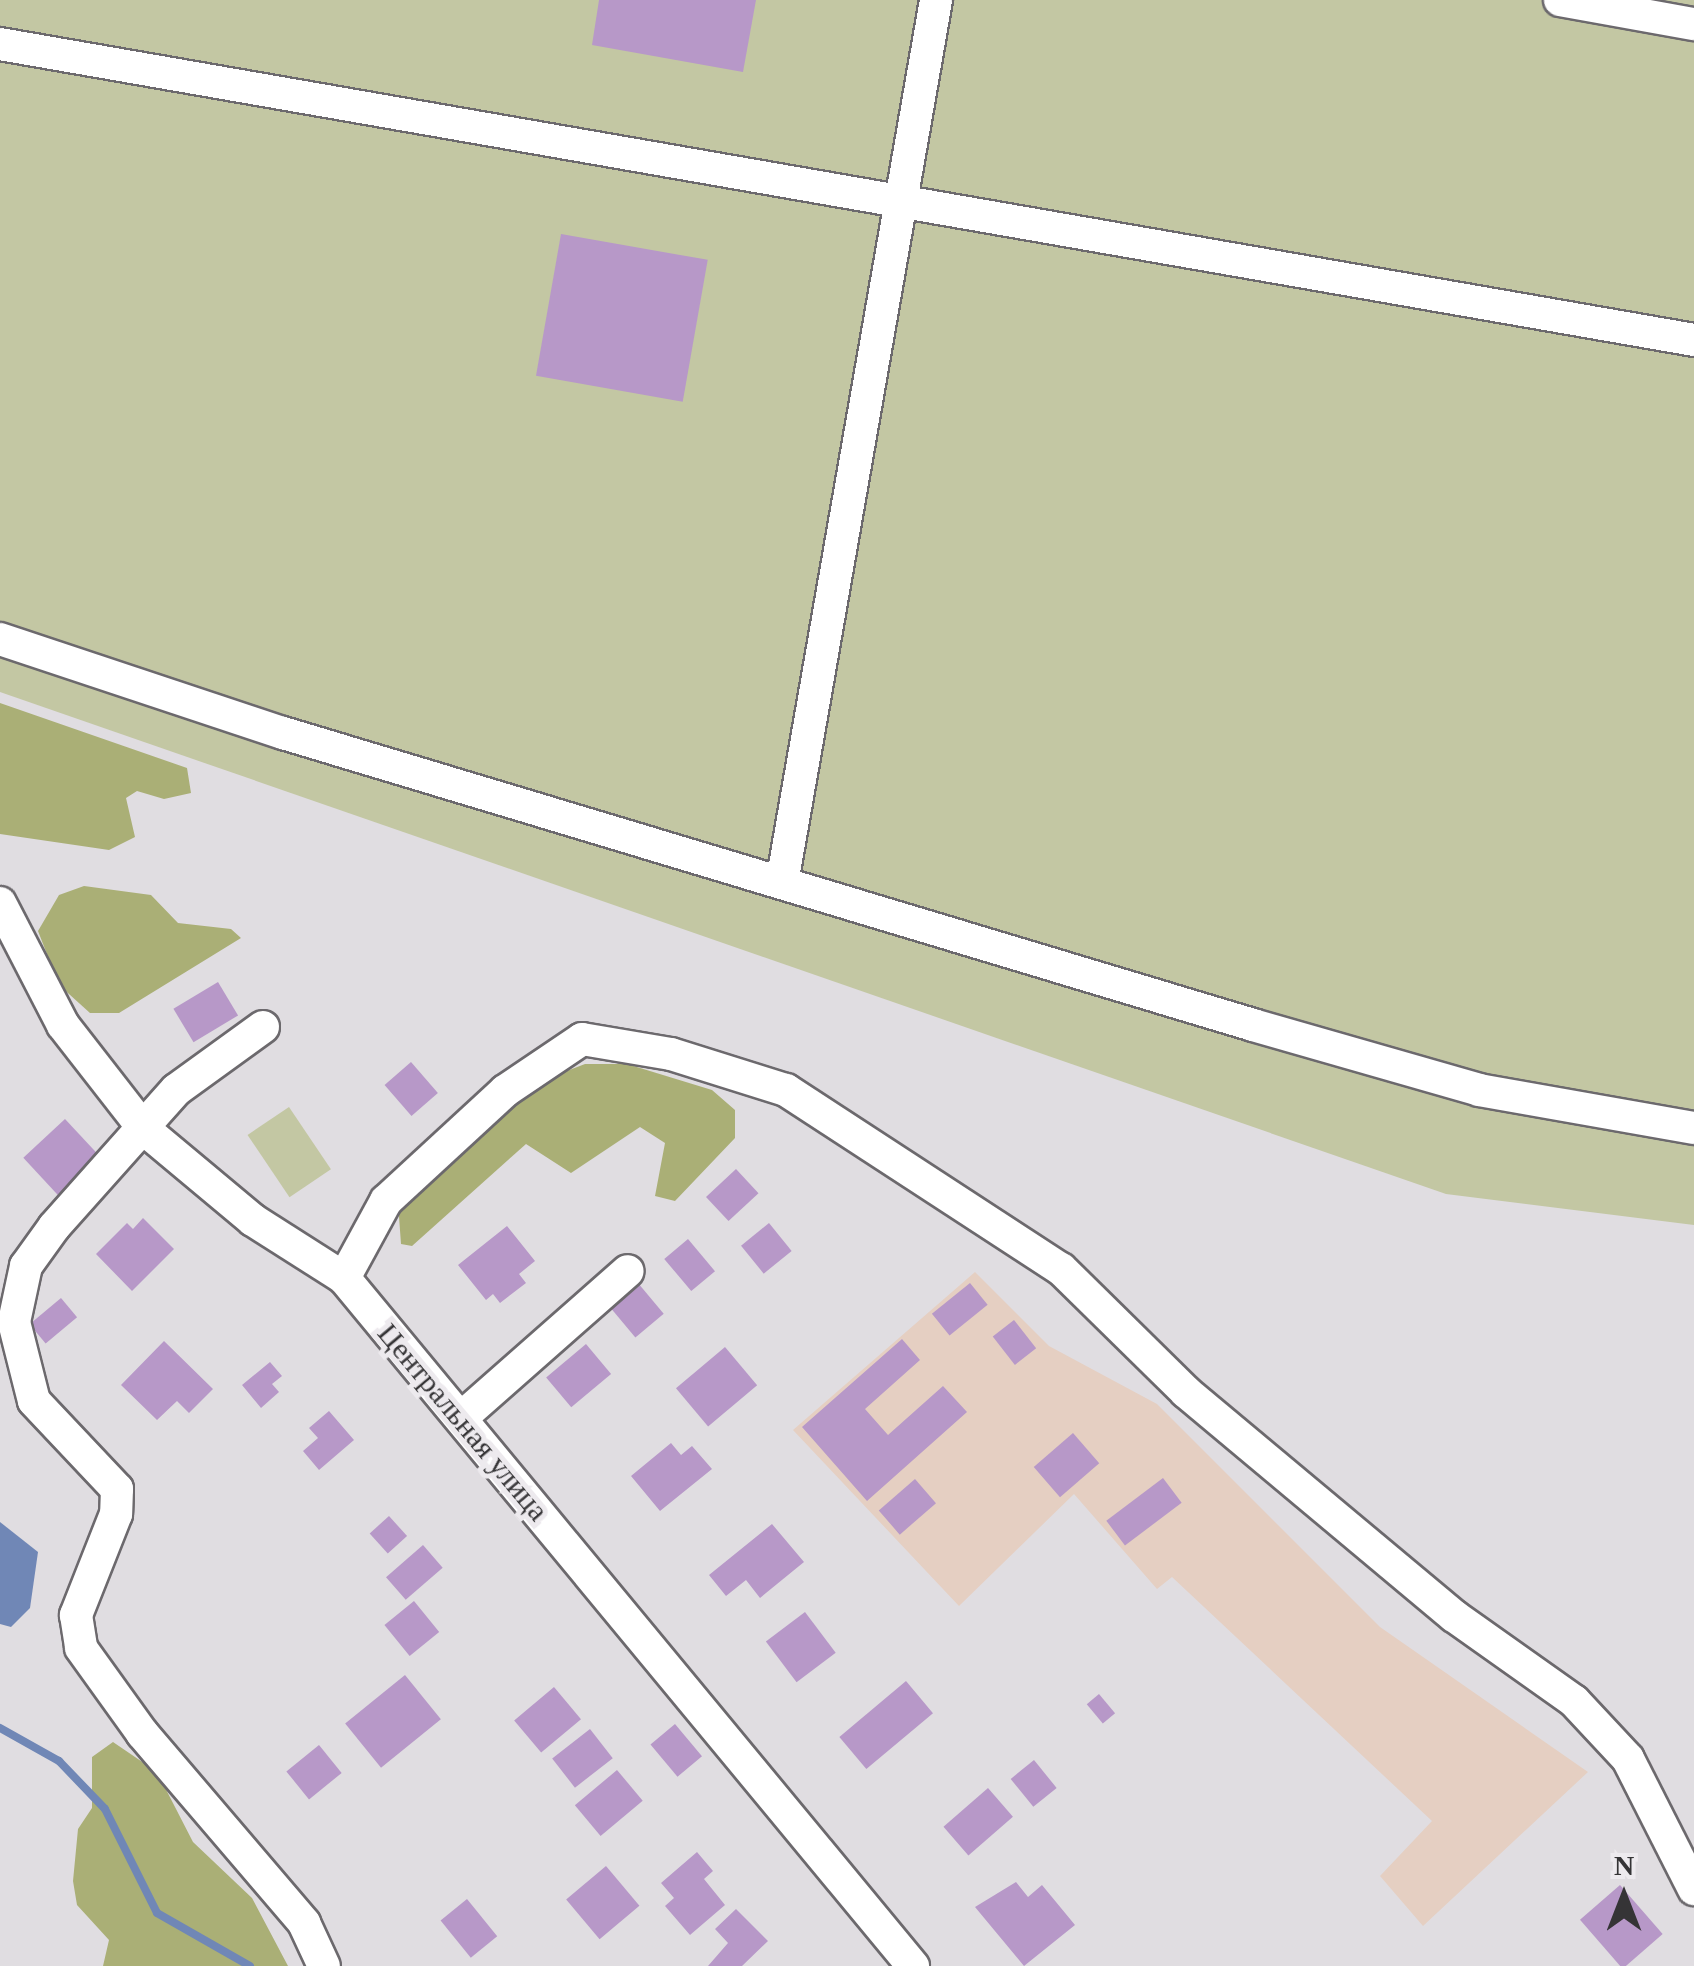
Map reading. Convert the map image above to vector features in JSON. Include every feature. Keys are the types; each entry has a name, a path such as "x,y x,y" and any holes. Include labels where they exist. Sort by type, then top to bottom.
{"street":[{"path":"783,877 936,0"},
{"path":"1560,0 1694,24"},
{"path":"0,44 1694,340"},
{"path":"0,639 283,733 783,877 1479,1090 1694,1128"},
{"name":"Центральная улица","path":"0,903 63,1025 144,1129 253,1220 344,1278 913,1966"},
{"path":"263,1027 176,1090 26,1266 14,1322 34,1401 117,1489 116,1514 76,1614 81,1648 142,1733 304,1923 324,1966"},
{"path":"344,1278 386,1202 505,1092 582,1039 671,1054 786,1090 1061,1269 1186,1392 1454,1616 1574,1701 1628,1759 1694,1889"},
{"path":"461,1418 628,1270"}],"shaded area":[{"path":"975,1272 1049,1346 1157,1404 1380,1627 1588,1772 1423,1926 1380,1876 1432,1821 1172,1577 1157,1589 1074,1494 959,1606 793,1430"}],"green space":[{"path":"0,0 1694,0 1694,1225 1446,1194 0,692"},
{"path":"0,703 187,768 191,793 164,799 137,791 126,798 135,837 109,850 0,834"},
{"path":"84,886 151,895 178,923 231,929 241,938 119,1013 90,1013 59,985 38,931 59,895"},
{"path":"585,1064 627,1064 712,1090 735,1110 735,1138 675,1201 655,1196 665,1143 640,1127 571,1173 526,1144 412,1246 401,1244 398,1203 520,1089"},
{"path":"289,1107 331,1169 289,1197 248,1135"},
{"path":"113,1742 157,1772 193,1842 252,1898 288,1966 103,1966 109,1940 77,1905 73,1881 78,1829 92,1808 92,1757"}],"water":[{"path":"0,1522 38,1552 30,1608 11,1627 0,1624"}],"building":[{"path":"599,0 756,0 743,72 592,45"},
{"path":"561,234 708,260 683,402 536,376"},
{"path":"218,982 238,1015 194,1042 173,1009"},
{"path":"411,1062 438,1093 411,1116 385,1085"},
{"path":"65,1119 101,1158 59,1197 23,1158"},
{"path":"736,1169 759,1193 729,1221 706,1197"},
{"path":"143,1218 174,1249 132,1291 96,1254 127,1223 133,1229"},
{"path":"769,1223 792,1251 764,1274 741,1246"},
{"path":"507,1226 535,1261 519,1274 526,1283 500,1303 493,1294 486,1300 458,1265"},
{"path":"688,1239 715,1271 691,1291 664,1259"},
{"path":"638,1283 664,1314 635,1337 610,1307"},
{"path":"970,1283 988,1305 950,1336 932,1314"},
{"path":"61,1298 77,1317 46,1344 30,1324"},
{"path":"1014,1320 1036,1348 1015,1365 993,1337"},
{"path":"902,1339 920,1360 865,1409 888,1435 943,1386 967,1412 867,1501 802,1427"},
{"path":"164,1341 213,1389 189,1413 177,1401 157,1420 121,1385"},
{"path":"586,1344 611,1374 571,1407 546,1377"},
{"path":"725,1347 757,1385 708,1426 676,1388"},
{"path":"270,1362 282,1376 272,1384 279,1392 261,1408 242,1385"},
{"path":"329,1411 354,1440 319,1470 303,1451 318,1438 309,1428"},
{"path":"1073,1433 1099,1463 1060,1497 1034,1467"},
{"path":"671,1443 681,1455 692,1446 712,1469 660,1511 631,1476"},
{"path":"1163,1478 1182,1503 1125,1545 1106,1521"},
{"path":"915,1479 936,1503 900,1535 879,1510"},
{"path":"389,1516 407,1536 388,1553 370,1533"},
{"path":"772,1524 804,1562 760,1598 746,1580 726,1596 709,1575"},
{"path":"423,1545 443,1568 406,1600 386,1577"},
{"path":"414,1601 439,1632 410,1656 384,1625"},
{"path":"805,1612 836,1653 797,1682 766,1641"},
{"path":"405,1675 441,1719 381,1768 345,1723"},
{"path":"906,1681 933,1713 866,1769 839,1737"},
{"path":"554,1687 581,1719 541,1753 514,1720"},
{"path":"1099,1694 1115,1713 1103,1723 1087,1704"},
{"path":"675,1724 702,1756 677,1777 650,1745"},
{"path":"590,1729 613,1758 575,1788 552,1759"},
{"path":"319,1745 342,1773 309,1799 286,1771"},
{"path":"1034,1760 1057,1788 1033,1807 1011,1779"},
{"path":"617,1770 643,1801 601,1836 575,1805"},
{"path":"988,1788 1013,1817 968,1855 943,1827"},
{"path":"697,1852 713,1871 704,1879 725,1905 690,1935 665,1906 674,1898 661,1883"},
{"path":"606,1866 639,1906 600,1939 566,1899"},
{"path":"1016,1882 1028,1897 1042,1885 1075,1925 1024,1966 975,1907"},
{"path":"1620,1885 1663,1934 1626,1966 1620,1966 1580,1920"},
{"path":"467,1899 497,1936 471,1958 441,1920"},
{"path":"736,1909 768,1941 742,1966 708,1966 728,1943 715,1929"}],"waterway":[{"path":"0,1728 59,1761 105,1809 157,1913 250,1966"}]}
